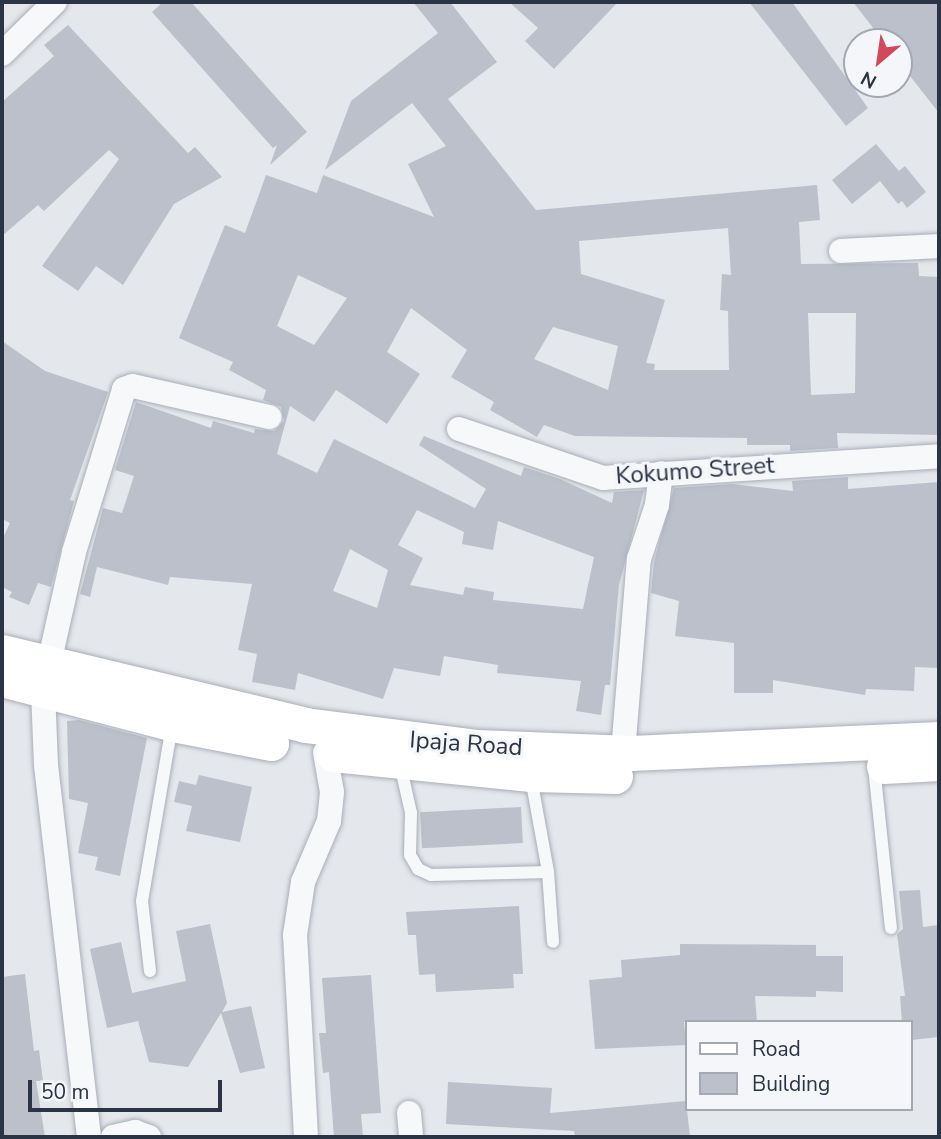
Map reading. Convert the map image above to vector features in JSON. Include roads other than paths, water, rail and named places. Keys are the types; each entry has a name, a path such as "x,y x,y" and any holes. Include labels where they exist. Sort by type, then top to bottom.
{"main road":[{"name":"Ipaja Road","path":"2,652 46,677 325,753 400,764 472,758 623,752 876,755 939,763"},
{"name":"Ipaja Road","path":"2,679 46,677"},
{"name":"Ipaja Road","path":"176,711 367,736 472,758 531,774 626,776 876,755 939,739"}],"street":[{"path":"2,54 55,2"},
{"path":"841,251 939,246"},
{"path":"89,1137 46,765 46,677 74,552 124,389 134,386 270,417"},
{"name":"Kokumo Street","path":"459,429 603,478 661,473 729,473 804,462 939,456"},
{"path":"623,752 639,559 657,505 661,473"},
{"path":"306,1137 295,935 303,882 329,821 332,792 325,753"},
{"path":"409,1113 411,1137"},
{"path":"113,1137 135,1132 149,1137"}],"lane":[{"path":"150,971 142,901 176,711"},
{"path":"876,755 891,928"},
{"path":"400,764 411,813 410,855 418,869 431,875 548,872"},
{"path":"531,774 548,872 553,942"}]}
